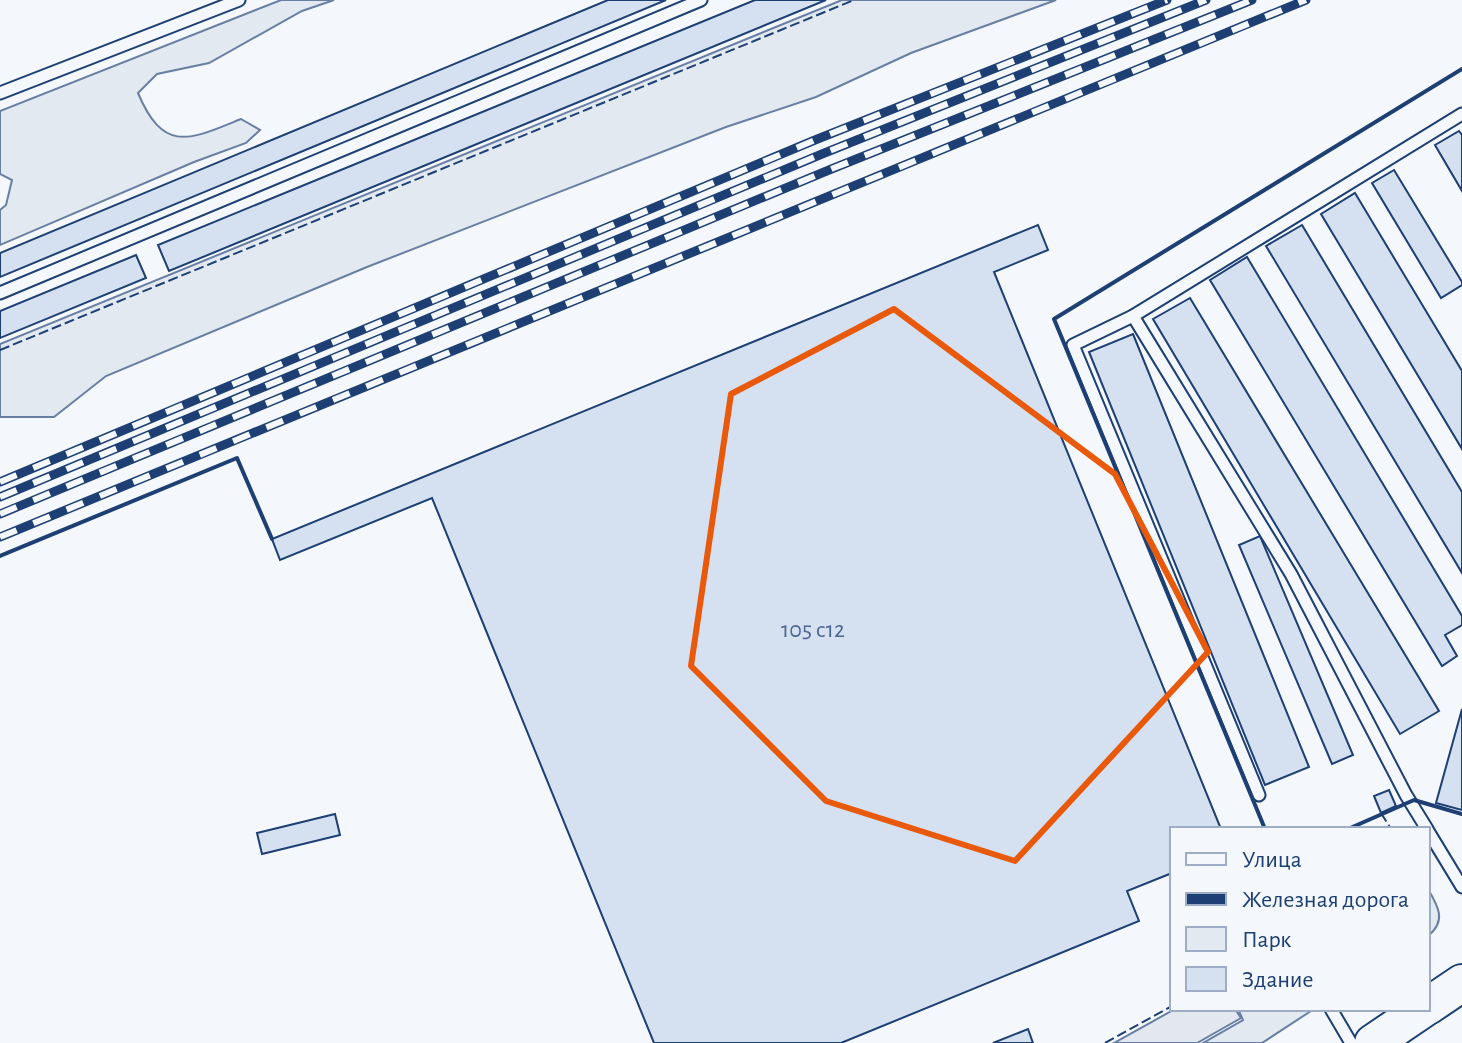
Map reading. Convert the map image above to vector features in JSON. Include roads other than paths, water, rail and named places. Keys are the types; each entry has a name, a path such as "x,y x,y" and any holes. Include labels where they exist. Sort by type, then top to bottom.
{"main road":[{"path":"1430,1005 1462,983"},
{"path":"1373,1043 1420,1011"}],"lane":[{"path":"0,93 239,0"},
{"path":"0,293 701,0"},
{"path":"1259,795 1073,345 1133,316 1462,114"},
{"path":"1133,316 1291,574 1425,827"},
{"path":"1430,835 1462,887"},
{"path":"1332,1011 1351,1043"}],"railway":[{"path":"0,482 815,140 1167,0"},
{"path":"0,497 822,154 1206,0"},
{"path":"0,514 829,170 1252,0"},
{"path":"0,537 1306,0"}]}
